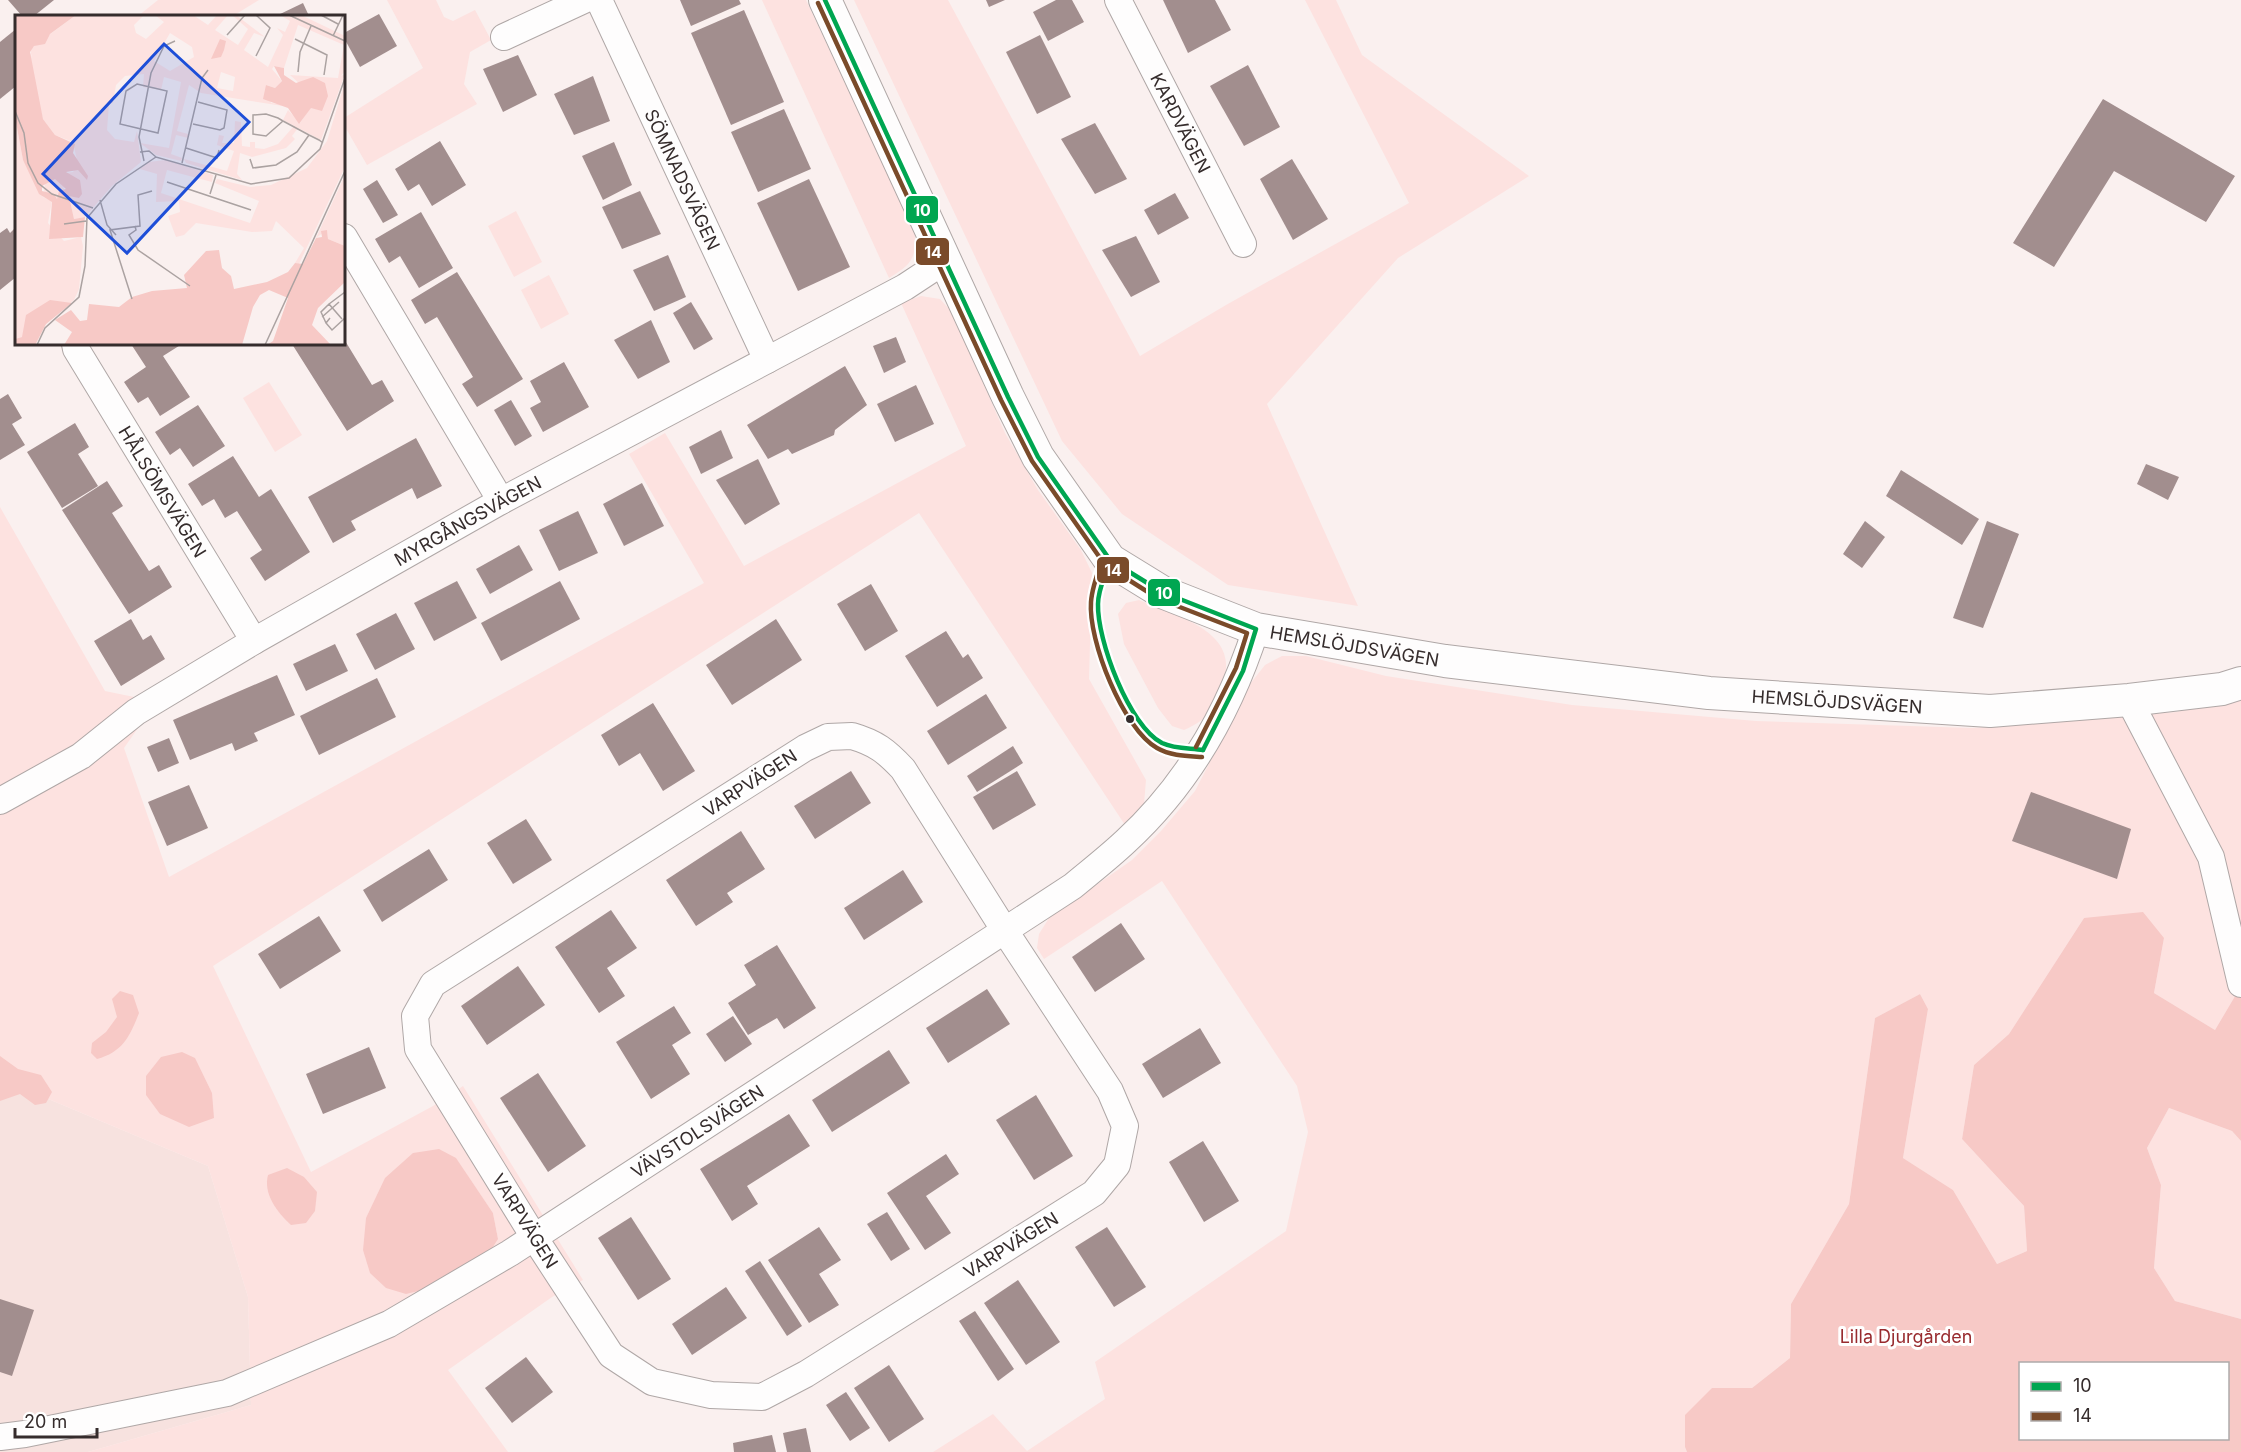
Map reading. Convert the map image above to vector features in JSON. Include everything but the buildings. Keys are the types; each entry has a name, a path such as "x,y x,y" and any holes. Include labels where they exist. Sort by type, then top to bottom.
{"street":[{"path":"504,37 584,0"},
{"name":"SÖMNADSVÄGEN","path":"599,0 767,360"},
{"name":"HEMSLÖJDSVÄGEN","path":"825,0 1008,397 1038,457 1110,560 1162,592 1256,629 1445,661 1709,693 1990,711 2129,700 2222,689 2241,683"},
{"name":"KARDVÄGEN","path":"1118,0 1243,244"},
{"path":"345,239 501,501"},
{"name":"MYRGÅNGSVÄGEN","path":"0,801 81,756 136,712 254,640 501,501 905,287 946,260"},
{"name":"HÅLSÖMSVÄGEN","path":"75,345 254,640"},
{"name":"VÄVSTOLSVÄGEN","path":"0,1437 25,1434 227,1393 389,1324 510,1253 1073,886 1126,841 1166,800 1203,750 1243,671 1256,629"},
{"path":"2129,700 2211,857 2241,984"},
{"name":"VARPVÄGEN","path":"852,736 872,742 888,753 903,770 1005,931 1110,1091 1125,1126 1117,1165 1094,1193 806,1374 762,1397 711,1395 652,1382 611,1355 534,1237 418,1049 415,1017 433,984 805,748 828,737 852,736"}],"shaded area":[{"path":"158,0 259,0 235,15 139,15"},
{"path":"387,0 436,0 444,17 453,21 475,10 491,40 470,52 464,84 477,104 367,165 345,127 345,117 423,68"},
{"path":"762,0 806,0 915,232 915,249 911,260 903,269 889,278"},
{"path":"854,0 948,0 1140,356 1226,305 1409,203 1305,0 1336,0 1362,55 1529,176 1398,258 1267,404 1358,606 1228,585 1122,514 1062,441"},
{"path":"516,211 542,262 514,277 488,226"},
{"path":"549,275 569,314 541,329 521,290"},
{"path":"921,296 940,299 952,312 1005,433 1038,490 1081,550 1092,573 1089,679 1146,780 1144,804 1125,825 919,513 213,966 311,1172 433,1106 463,1086 583,1280 552,1297 448,1370 508,1452 88,1452 251,1405 248,1297 208,1166 15,1085 0,1085 0,507 105,691 139,698 138,728 124,748 169,877 704,583 629,454 665,433 744,566 966,446 901,303","holes":["456,1159 493,1213 498,1239"]},
{"path":"269,382 302,435 275,452 243,398"},
{"path":"1139,600 1190,621 1205,630 1217,641 1225,655 1226,671 1213,705 1203,719 1184,730 1172,726 1158,708 1124,644 1118,614 1126,603"},
{"path":"1282,656 1306,656 1386,676 1572,705 1756,721 1972,728 2176,712 2241,697 2241,986 2215,1030 2154,993 2164,938 2084,918 2009,1034 1974,1065 1962,1139 2024,1206 2027,1251 1997,1264 1953,1190 1903,1158 1928,1009 1920,994 1875,1018 1849,1204 1791,1304 1790,1358 1685,1447 1687,1452 933,1452 993,1414 1027,1451 1105,1399 1095,1362 1286,1231 1308,1132 1297,1086 1162,881 1044,959 1037,948 1039,934 1049,918 1132,860 1161,831 1195,791 1250,684 1265,665"},
{"path":"0,1085 15,1085 208,1166 248,1297 251,1405 88,1452 0,1452"},
{"path":"2169,1108 2232,1131 2241,1141 2241,1319 2175,1301 2154,1268 2161,1185 2147,1148"}],"green space":[{"name":"Lilla Djurgården","path":"2143,912 2164,938 2154,993 2215,1030 2241,986 2241,1141 2232,1131 2169,1108 2147,1148 2161,1185 2154,1268 2175,1301 2241,1319 2241,1452 1687,1452 1685,1415 1712,1388 1752,1388 1790,1358 1791,1304 1849,1204 1875,1018 1920,994 1928,1009 1903,1158 1953,1190 1997,1264 2027,1251 2024,1206 1962,1139 1974,1065 2009,1034 2084,918"},
{"path":"120,991 133,995 139,1013 124,1042 113,1052 97,1059 91,1053 92,1043 106,1032 117,1017 112,999"},
{"path":"182,1052 195,1058 212,1093 214,1118 189,1127 160,1114 146,1095 146,1076 161,1057"},
{"path":"0,1056 18,1069 41,1075 52,1092 46,1103 35,1105 20,1094 0,1101"},
{"path":"439,1149 456,1158 493,1213 498,1239 484,1261 439,1286 406,1294 386,1288 370,1273 363,1250 366,1218 385,1178 413,1153"},
{"path":"287,1168 304,1177 317,1192 315,1211 306,1223 291,1225 269,1196 268,1175"}],"transit line":[{"name":"10","path":"825,0 1008,397 1038,457 1110,560 1162,592 1256,629 1243,671 1203,750"},
{"name":"14","path":"818,3 1001,400 1032,461 1105,565 1159,599 1247,633 1236,668 1196,747"},
{"name":"14","path":"1103,558 1093,591 1092,618 1102,660 1120,703 1144,738 1157,748 1173,754 1202,757"},
{"name":"10","path":"1110,560 1099,593 1098,604 1103,639 1117,681 1138,719 1150,734 1167,745 1203,750"}]}
